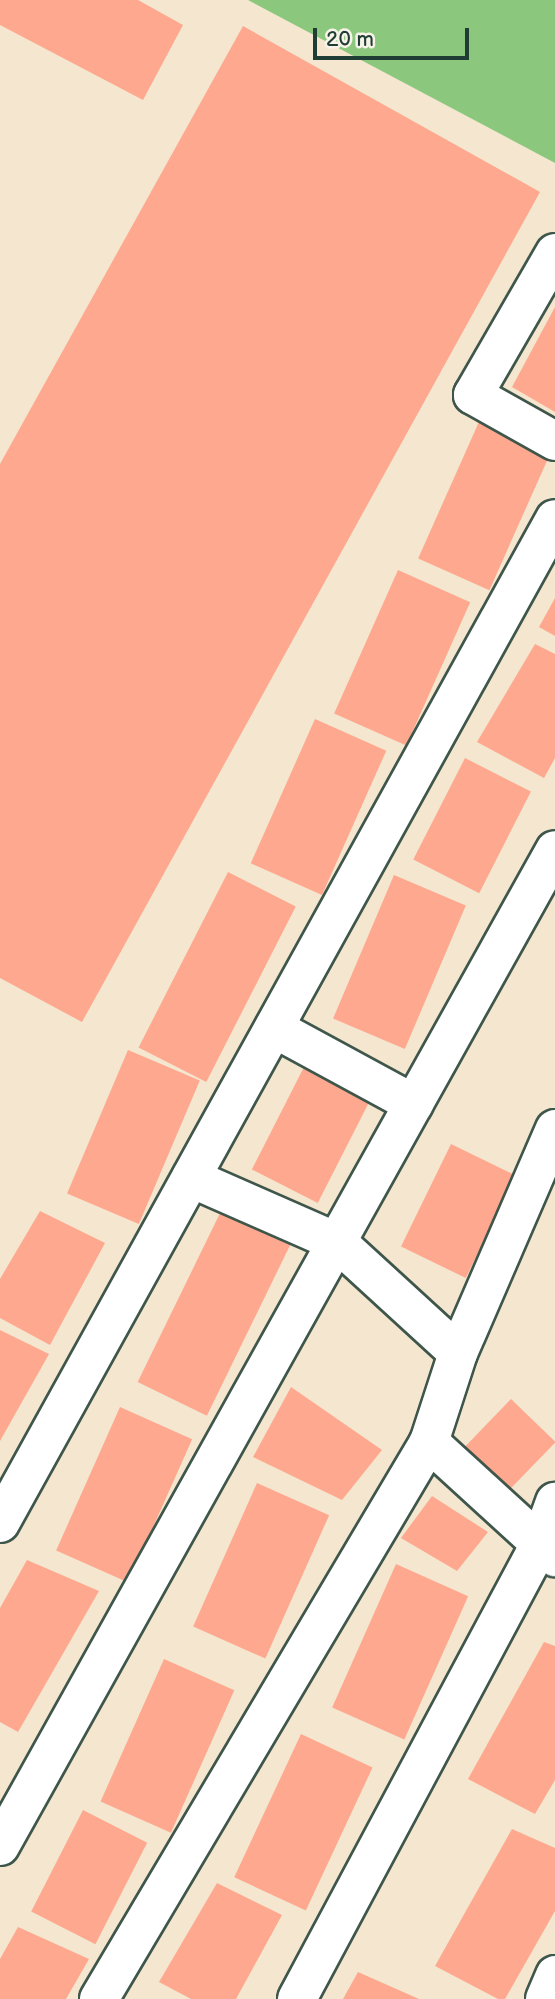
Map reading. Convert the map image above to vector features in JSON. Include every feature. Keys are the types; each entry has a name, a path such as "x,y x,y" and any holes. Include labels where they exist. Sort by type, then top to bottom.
{"street":[{"path":"555,253 473,396 555,441"},
{"path":"0,1523 555,519"},
{"path":"0,1846 555,850"},
{"path":"274,1028 414,1104"},
{"path":"99,1999 429,1442 457,1353 555,1129"},
{"path":"191,1178 337,1242 457,1353"},
{"path":"429,1442 547,1551"},
{"path":"296,1999 547,1551 555,1502"},
{"path":"545,1999 555,1975"}],"green space":[{"path":"248,0 555,0 555,163"}],"building":[{"path":"0,0 138,0 183,25 143,100 0,25"},
{"path":"243,26 540,192 82,1022 0,978 0,464"},
{"path":"555,307 555,412 512,387"},
{"path":"482,415 553,447 489,590 418,558"},
{"path":"398,570 470,602 406,746 334,713"},
{"path":"555,598 555,636 539,627"},
{"path":"535,644 555,654 555,758 544,778 477,742"},
{"path":"315,719 386,751 322,895 251,863"},
{"path":"465,758 531,792 479,893 413,860"},
{"path":"228,872 296,907 206,1082 139,1048"},
{"path":"394,875 466,905 405,1049 333,1019"},
{"path":"128,1050 200,1080 139,1224 67,1194"},
{"path":"304,1067 370,1101 318,1203 252,1169"},
{"path":"451,1144 516,1176 466,1278 401,1246"},
{"path":"224,1205 293,1239 207,1416 138,1382"},
{"path":"40,1211 105,1243 50,1345 0,1318 0,1279"},
{"path":"0,1330 49,1354 0,1441"},
{"path":"291,1387 382,1450 342,1500 253,1457"},
{"path":"511,1399 555,1443 503,1496 459,1453"},
{"path":"120,1407 192,1439 128,1583 56,1550"},
{"path":"257,1483 329,1515 265,1659 193,1626"},
{"path":"432,1496 488,1532 457,1571 401,1538"},
{"path":"27,1560 99,1591 18,1732 0,1722 0,1608"},
{"path":"396,1564 468,1596 404,1740 332,1707"},
{"path":"544,1642 555,1646 555,1780 535,1814 468,1779"},
{"path":"164,1659 234,1690 171,1833 101,1802"},
{"path":"301,1734 373,1767 306,1911 234,1877"},
{"path":"83,1810 147,1843 95,1944 31,1912"},
{"path":"512,1829 555,1848 555,1911 505,1999 498,1999 435,1966"},
{"path":"217,1883 282,1915 236,1999 191,1999 159,1982"},
{"path":"18,1927 89,1959 66,1999 0,1999 0,1959"},
{"path":"358,1972 419,1999 343,1999"}]}
